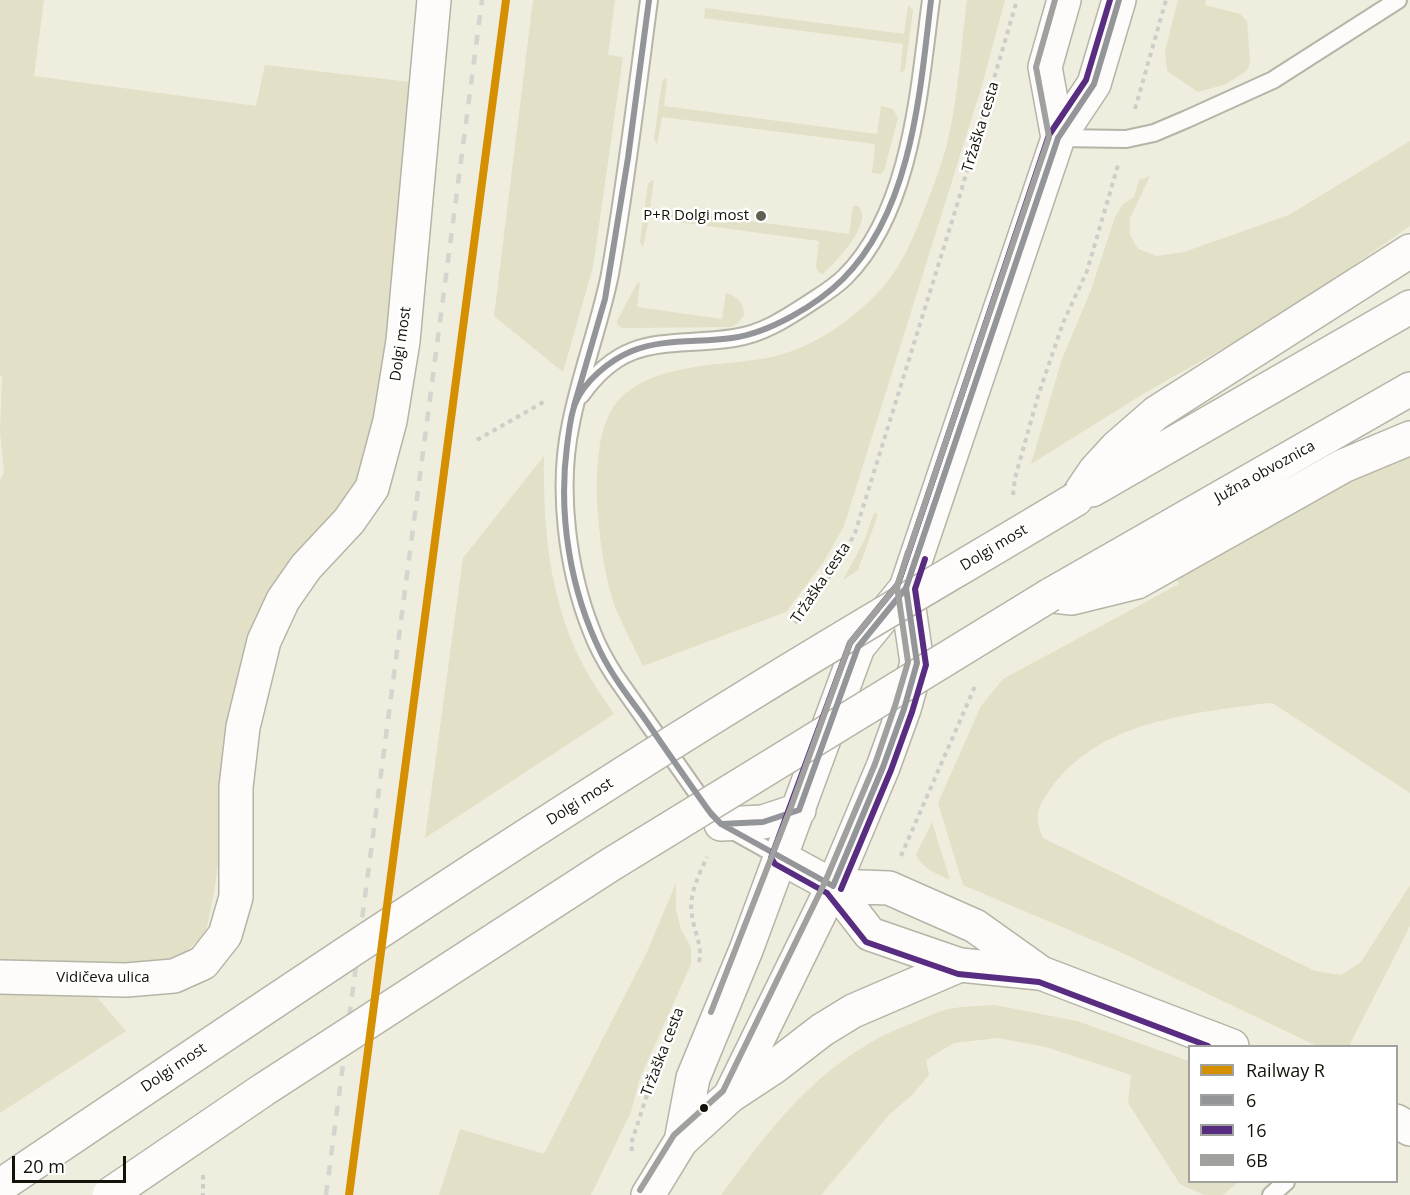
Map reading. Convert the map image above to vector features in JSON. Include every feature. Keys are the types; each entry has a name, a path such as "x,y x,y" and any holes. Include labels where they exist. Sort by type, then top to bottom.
{"main road":[{"name":"Dolgi most","path":"203,963 225,935 236,897 237,788 243,727 264,641 289,591 306,567 348,521 372,488 390,421 403,341 434,0"},
{"path":"1058,138 1045,67 1064,0"},
{"path":"681,1141 693,1078 746,950 858,647 906,588 1058,138 1094,84 1119,0"},
{"path":"1076,499 1095,471 1117,447 1156,413 1410,251"},
{"name":"Dolgi most","path":"0,1186 314,973 756,690 1175,441 1410,307"},
{"name":"Južna obvoznica","path":"1050,595 1410,389"},
{"path":"109,1195 263,1090 610,864 1050,595 1072,598 1137,582 1343,466 1410,438"},
{"path":"730,1096 833,886 904,709 917,663 906,588"},
{"path":"722,824 763,822 799,810"},
{"path":"780,858 833,886 870,934 960,964 1041,973"},
{"path":"833,886 889,888 975,926 1041,973 1227,1045"},
{"name":"Vidičeva ulica","path":"0,977 126,980 174,976 203,963"},
{"path":"648,1195 681,1141 730,1096 774,1067 822,1030 854,1011 960,964"}],"lane":[{"path":"649,0 609,280 575,403 566,446 565,495 573,564 592,634 615,676 712,815 722,824 780,858"},
{"path":"575,403 594,377 615,359 628,352 657,344 734,338 751,334 785,320 844,278 867,248 880,226 903,168 915,118 931,0"},
{"path":"1058,138 1126,139 1165,128 1274,80 1398,0"},
{"path":"1271,1195 1285,1183"}],"path":[{"name":"Tržaška cesta","path":"789,632 810,600 838,565 855,533 957,205 1017,0"},
{"path":"1148,67 1166,0"},
{"path":"1013,498 1015,478 1038,396 1063,323 1087,271 1108,200"},
{"path":"477,440 546,400 575,403"},
{"path":"902,856 978,677"},
{"path":"698,967 700,958 691,915 691,902 698,879 722,824"},
{"name":"Tržaška cesta","path":"633,1155 631,1144 652,1074 661,1053"}],"shaded area":[{"path":"0,0 44,0 34,76 256,106 265,65 410,82 396,277 383,364 380,418 361,484 298,560 222,831 215,887 206,932 181,957 161,962 0,964 0,480 4,472 0,431 2,376 0,375"},
{"path":"533,0 615,0 608,55 623,57 593,267 563,372 494,316"},
{"path":"967,0 1005,0 983,82 844,526 823,563 786,612 643,666 611,595 601,543 597,506 597,474 601,437 608,417 620,399 636,386 656,377 701,366 767,358 815,341 858,311 882,288 901,262 911,243 945,153 957,91"},
{"path":"1178,0 1206,0 1205,5 1240,14 1247,21 1250,60 1245,72 1226,84 1198,92 1167,71 1165,52"},
{"path":"908,5 913,10 905,70 900,73 903,44 704,18 705,8 904,34"},
{"path":"667,78 664,106 877,134 881,106 893,109 898,118 884,171 880,174 872,173 875,144 662,117 657,144 654,139 662,82"},
{"path":"1410,141 1410,226 1282,315 1143,394 1031,464 1062,359 1091,290 1115,217 1123,204 1134,197 1139,180 1150,176 1130,218 1130,235 1138,249 1157,256 1184,252 1289,215"},
{"path":"654,180 650,208 849,234 853,206 858,206 862,213 861,222 851,242 823,274 819,273 816,267 819,241 649,218 643,247 640,242 648,184"},
{"path":"640,282 637,307 722,319 726,293 740,301 744,315 737,324 731,327 622,328 617,321 636,285"},
{"path":"1410,453 1410,793 1274,704 1267,703 1178,717 1121,734 1095,748 1071,765 1051,788 1040,806 1038,823 1043,838 1315,971 1341,975 1361,962 1410,885 1410,926 1350,1045 1315,1045 1116,950 963,885 938,803 981,706 1003,679 1179,584 1175,576 1324,494"},
{"path":"544,456 547,536 555,588 562,614 582,663 614,714 425,838 463,558"},
{"path":"874,513 878,514 858,570 843,580 865,539"},
{"path":"932,822 950,880 926,867 916,855"},
{"path":"676,883 676,909 681,930 691,947 691,964 640,1078 631,1112 591,1195 439,1195 460,1129 544,1154 647,952"},
{"path":"90,989 126,1031 0,1113 0,990"},
{"path":"995,1005 1077,1021 1188,1061 1188,1183 1237,1183 1223,1195 1204,1195 1180,1184 1128,1103 1131,1075 1046,1047 998,1038 954,1043 926,1060 929,1075 913,1094 889,1115 821,1195 721,1195 783,1116 828,1072 883,1036 937,1013 961,1007"}],"railway":[{"path":"326,1195 482,0"}],"rail line":[{"name":"R","path":"349,1195 506,0"}],"transit line":[{"name":"6","path":"574,406 605,299 628,158 649,0"},
{"name":"6","path":"931,0 917,111 898,185 884,219 866,251 843,279 806,308 761,330 732,338 669,342 632,351 591,379 579,395 572,414 565,472 566,525 574,578 590,629 605,661 620,685 712,815 721,824 763,822 799,810 858,647 906,588 1058,138 1094,84 1119,0"},
{"name":"6B","path":"640,1190 674,1135 723,1091 825,882 875,764 908,662 897,586 1049,137 1036,67 1055,0"},
{"name":"16","path":"1110,0 1086,80 1049,135 898,584 850,643 771,858 775,864 827,893 866,942 958,974 1039,982 1205,1045"},
{"name":"6B","path":"711,1012 791,807 850,643 898,584 908,552"},
{"name":"6","path":"709,811 721,824 833,886 883,767 904,709 917,663 906,588 916,558"},
{"name":"16","path":"841,889 891,770 926,665 915,589 925,559"}],"place":[{"name":"P+R Dolgi most","path":"761,216"}]}
